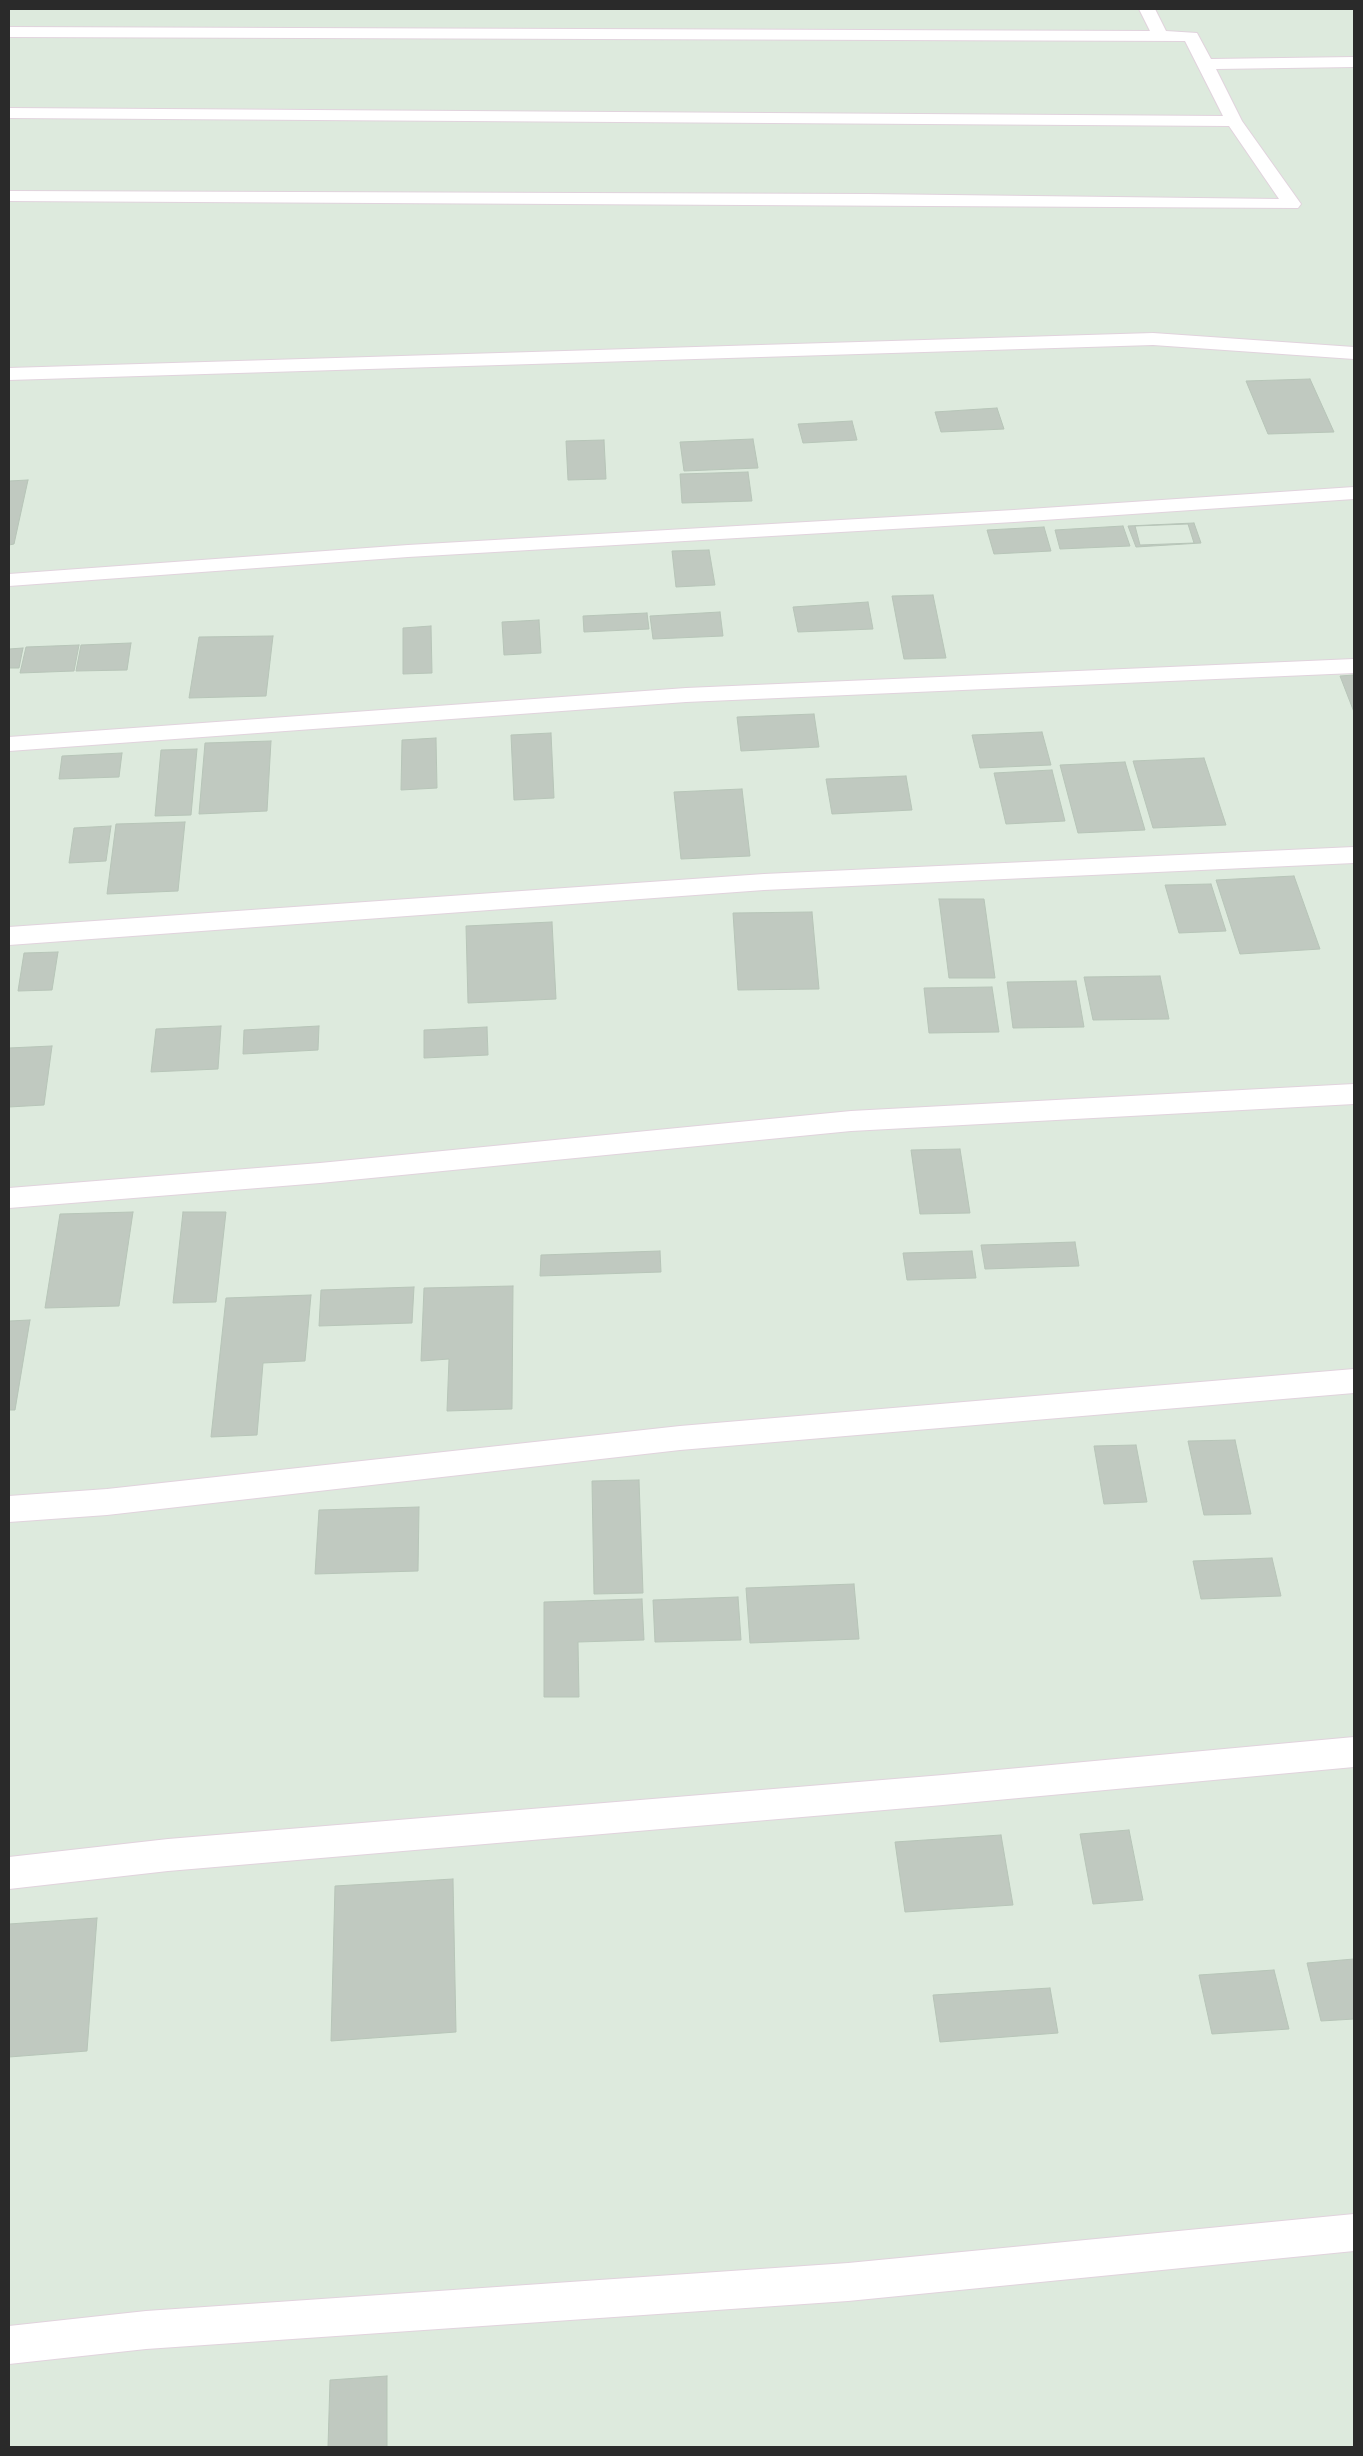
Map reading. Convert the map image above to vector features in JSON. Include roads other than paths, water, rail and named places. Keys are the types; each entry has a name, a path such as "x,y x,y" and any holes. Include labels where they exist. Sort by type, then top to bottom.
{"street":[{"path":"1147,9 1160,36"},
{"path":"9,32 1192,36 1234,121 1292,204 857,199 9,196"},
{"path":"1205,64 1354,62"},
{"path":"9,113 1234,121"},
{"path":"9,374 1153,339 1354,353"},
{"path":"9,580 408,551 1014,516 1354,493"},
{"path":"9,744 686,694 1354,666"},
{"path":"9,936 764,882 1354,856"},
{"path":"9,1198 320,1173 851,1121 1354,1094"},
{"path":"9,1509 117,1501 680,1438 1354,1380"},
{"path":"9,1873 168,1855 943,1790 1354,1752"},
{"path":"9,2345 146,2330 848,2282 1354,2232"}]}
